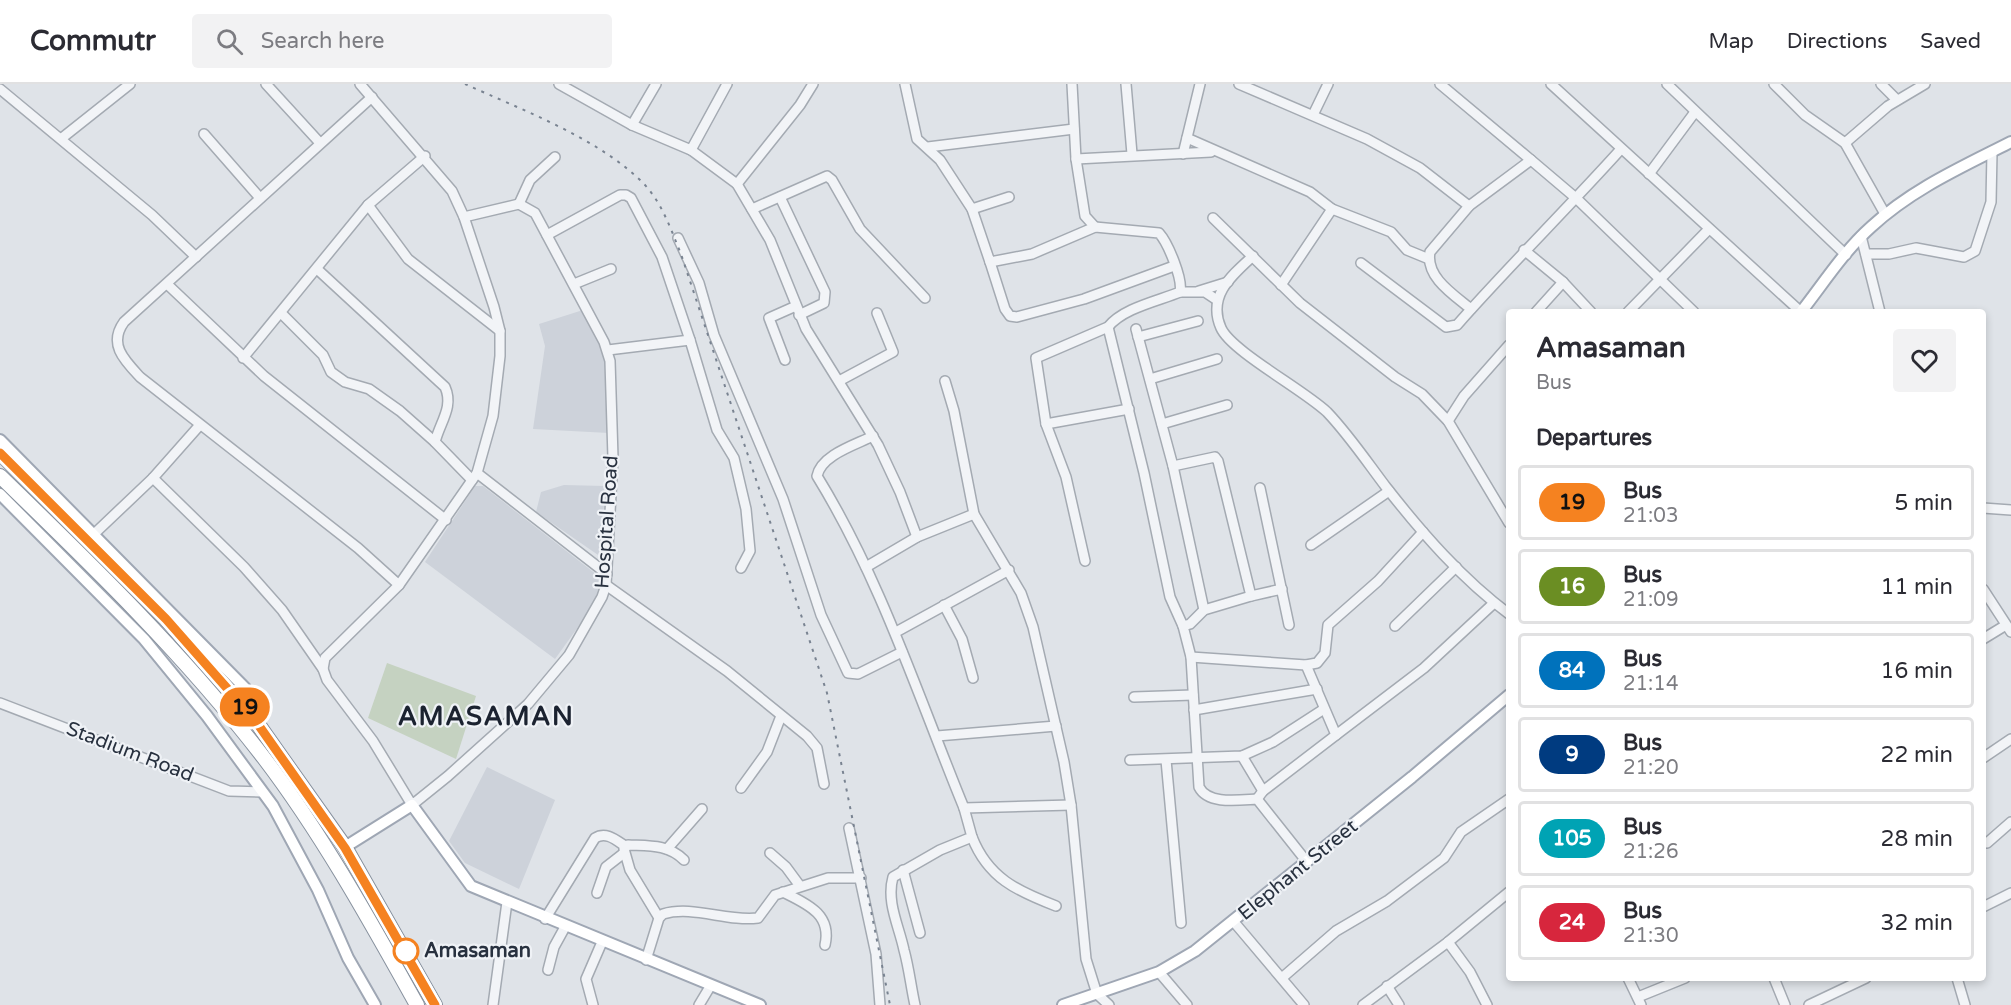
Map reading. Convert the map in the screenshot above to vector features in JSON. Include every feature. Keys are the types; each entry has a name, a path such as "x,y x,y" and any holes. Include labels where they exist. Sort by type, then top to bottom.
{"highway":[{"path":"0,453 166,619 255,720 345,848 435,1005"},
{"path":"0,476 175,650 265,759 304,816 417,1005"}],"main road":[{"path":"1803,309 1861,236 1886,214 1939,178 2011,142"},
{"path":"0,440 245,688 255,720"},
{"path":"0,494 144,639 207,716 262,792 318,890 348,958 375,1005"},
{"name":"Elephant Street","path":"1063,1005 1158,972 1196,951 1506,697"},
{"path":"412,805 471,886 545,919 760,1005"},
{"name":"Hospital Road","path":"345,848 412,805"}],"street":[{"path":"62,138 130,84"},
{"path":"266,84 320,143"},
{"path":"323,669 325,658 399,585 475,477 493,416 500,331 464,217 452,191 425,156 360,84"},
{"path":"632,125 656,84"},
{"path":"691,150 727,84"},
{"path":"737,184 800,105 813,84"},
{"path":"905,84 917,140 928,147 951,174 972,209 1005,309 1010,316 1084,299 1174,266"},
{"path":"1072,84 1076,159 1085,216 1095,227"},
{"path":"1126,84 1131,154"},
{"path":"1183,154 1200,84"},
{"path":"1239,84 1250,86 1367,139 1420,168 1469,206"},
{"path":"1313,115 1328,84"},
{"path":"1440,84 1577,199 1691,309"},
{"path":"1551,84 1798,309"},
{"path":"1667,84 1846,255"},
{"path":"1774,84 1805,115 1845,143 1886,214"},
{"path":"1881,84 1897,100"},
{"path":"1845,143 1897,100 1925,84"},
{"path":"564,85 632,125 691,150 719,168 737,184 770,240 798,311 873,436 900,492 917,537"},
{"path":"0,88 152,214 196,257"},
{"path":"372,97 124,322 118,331 116,341 119,351 140,377 199,426 358,548 399,585"},
{"path":"1649,174 1695,112"},
{"path":"928,147 1074,129"},
{"path":"204,134 260,198"},
{"path":"1187,138 1214,152 1310,192 1323,199 1332,209 1391,232 1407,250 1429,259"},
{"path":"1361,263 1446,327 1457,325 1524,250 1577,199 1621,149"},
{"path":"1076,159 1131,154 1214,152"},
{"path":"1866,254 1889,254 1916,248 1964,257 1975,251 1991,202 1992,152"},
{"path":"243,358 368,205 425,156"},
{"path":"464,217 519,204 530,180 555,157"},
{"path":"1471,309 1444,287 1430,267 1430,252 1469,206 1531,160"},
{"path":"752,209 826,176 832,180 860,229 926,298"},
{"path":"547,235 620,195 631,198 662,257 717,430 734,458 746,509 750,551 741,568"},
{"path":"780,196 825,292 824,303 771,316 768,321 784,360"},
{"path":"972,209 1009,197"},
{"name":"Hospital Road","path":"412,805 528,704 569,655 602,597 606,585 613,458 612,378 608,350 535,213 519,204"},
{"path":"368,205 408,258 500,331"},
{"path":"1281,285 1332,209"},
{"path":"1213,218 1281,285 1387,371 1416,388 1448,421 1506,518"},
{"path":"990,262 1032,254 1095,227 1160,233 1165,239 1181,286 1180,292"},
{"path":"1631,309 1709,229"},
{"path":"1861,236 1879,309"},
{"path":"678,238 699,283 719,346 783,499 821,615 848,673 858,674 902,652"},
{"path":"1524,250 1563,282 1588,309"},
{"path":"1253,256 1228,282 1217,300 1220,326 1226,339 1287,380 1326,412 1423,532 1456,567 1506,612"},
{"path":"317,268 445,387 449,397 448,406 435,442"},
{"path":"574,284 611,269"},
{"path":"1085,561 1066,477 1046,424 1036,358 1108,327 1113,321 1128,313 1180,292 1199,291 1228,282"},
{"path":"1539,309 1563,282"},
{"path":"167,284 243,358 446,520"},
{"path":"1199,291 1209,293 1217,300"},
{"path":"280,313 323,355 331,372 355,387 369,389 400,411 475,477 607,574"},
{"path":"839,381 893,352 877,313"},
{"path":"1198,321 1137,333 1173,466 1204,610"},
{"path":"1108,327 1129,409 1170,597 1183,626 1191,657 1199,787 1202,793 1221,800 1257,799"},
{"path":"608,350 690,340"},
{"path":"1448,421 1464,396 1506,348"},
{"path":"1150,380 1217,359"},
{"path":"945,381 954,411 974,514 1009,570 1021,593 1033,627 1056,726 1071,805 1086,959 1097,994 1109,1005"},
{"path":"1162,424 1227,405"},
{"path":"1046,424 1129,409"},
{"path":"93,535 153,478 199,426"},
{"path":"873,436 826,461 819,469 817,476 866,567 896,632 964,808 980,858 995,875 1020,891 1056,906"},
{"path":"1173,466 1215,457 1218,461 1251,596"},
{"path":"153,478 244,567 282,610 323,669 327,680 373,741 412,805"},
{"path":"1260,488 1289,625"},
{"path":"1311,545 1389,491"},
{"path":"1986,508 2011,510"},
{"path":"866,567 917,537 974,514"},
{"path":"1191,657 1306,665 1322,659 1328,626 1378,581 1423,532"},
{"path":"1395,626 1456,567"},
{"path":"896,632 1009,570"},
{"path":"606,585 710,658 813,741 820,760 824,784"},
{"path":"1183,626 1189,625 1204,610 1282,589"},
{"path":"1986,594 2008,629 1986,638"},
{"path":"1257,799 1263,791 1424,668 1494,603"},
{"path":"944,606 962,639 973,678"},
{"path":"1306,665 1336,735"},
{"path":"1194,710 1317,688"},
{"path":"1134,697 1193,694"},
{"name":"Stadium Road","path":"0,703 229,791 262,792"},
{"path":"1130,760 1242,756 1273,742 1324,709"},
{"path":"741,788 767,752 782,716"},
{"path":"937,736 1056,726"},
{"path":"1986,756 2011,739"},
{"path":"1242,756 1263,791"},
{"path":"1166,759 1181,923"},
{"path":"1257,799 1307,862"},
{"path":"1283,977 1336,931 1387,901 1435,865 1451,849 1461,832 1506,801"},
{"path":"964,808 1071,805"},
{"path":"667,849 702,809"},
{"path":"1987,843 2011,822"},
{"path":"849,828 876,954 880,1005"},
{"path":"545,919 595,838 601,835 608,836 625,850 630,870 659,918"},
{"path":"915,1005 904,946 893,912 891,885 893,877 925,861 940,850 972,837"},
{"path":"597,893 606,867 625,850 651,845 667,849 684,860"},
{"path":"770,854 786,867 800,885"},
{"path":"903,870 920,933"},
{"path":"646,960 659,918 668,913 745,920 758,918 775,895 800,885 828,878 861,878"},
{"path":"783,892 811,905 821,915 826,926 825,945"},
{"path":"1986,906 2011,893"},
{"path":"1363,1005 1448,942 1506,894"},
{"path":"492,1005 507,902"},
{"path":"1234,922 1283,977 1304,1005"},
{"path":"548,970 554,947 565,927"},
{"path":"593,1005 586,979 602,942"},
{"path":"1448,942 1470,972 1487,1005"},
{"path":"1158,972 1187,1005"},
{"path":"1629,981 1639,1001 1679,981"},
{"path":"1775,981 1785,1005"},
{"path":"1809,1005 1860,981"},
{"path":"1958,981 1965,1005"},
{"path":"699,1005 711,985"},
{"path":"1387,986 1399,1005"}],"shaded area":[{"path":"583,310 608,360 609,433 533,429 545,346 539,324"},
{"path":"564,485 605,486 601,557 536,512 541,492"},
{"path":"475,486 483,486 601,578 594,605 555,659 425,562"},
{"path":"487,767 555,800 519,889 465,863 449,841"}],"green space":[{"path":"387,663 476,696 456,759 368,718"}],"railway":[{"path":"465,84 560,127 606,153 645,185 666,218 681,254 827,693 890,1005"}],"bus line":[{"name":"19","path":"0,453 121,573 230,688 279,753 345,848 435,1005"}],"place":[{"name":"Amasaman","path":"406,951"}],"district":[{"name":"AMASAMAN","path":"486,716"}]}
